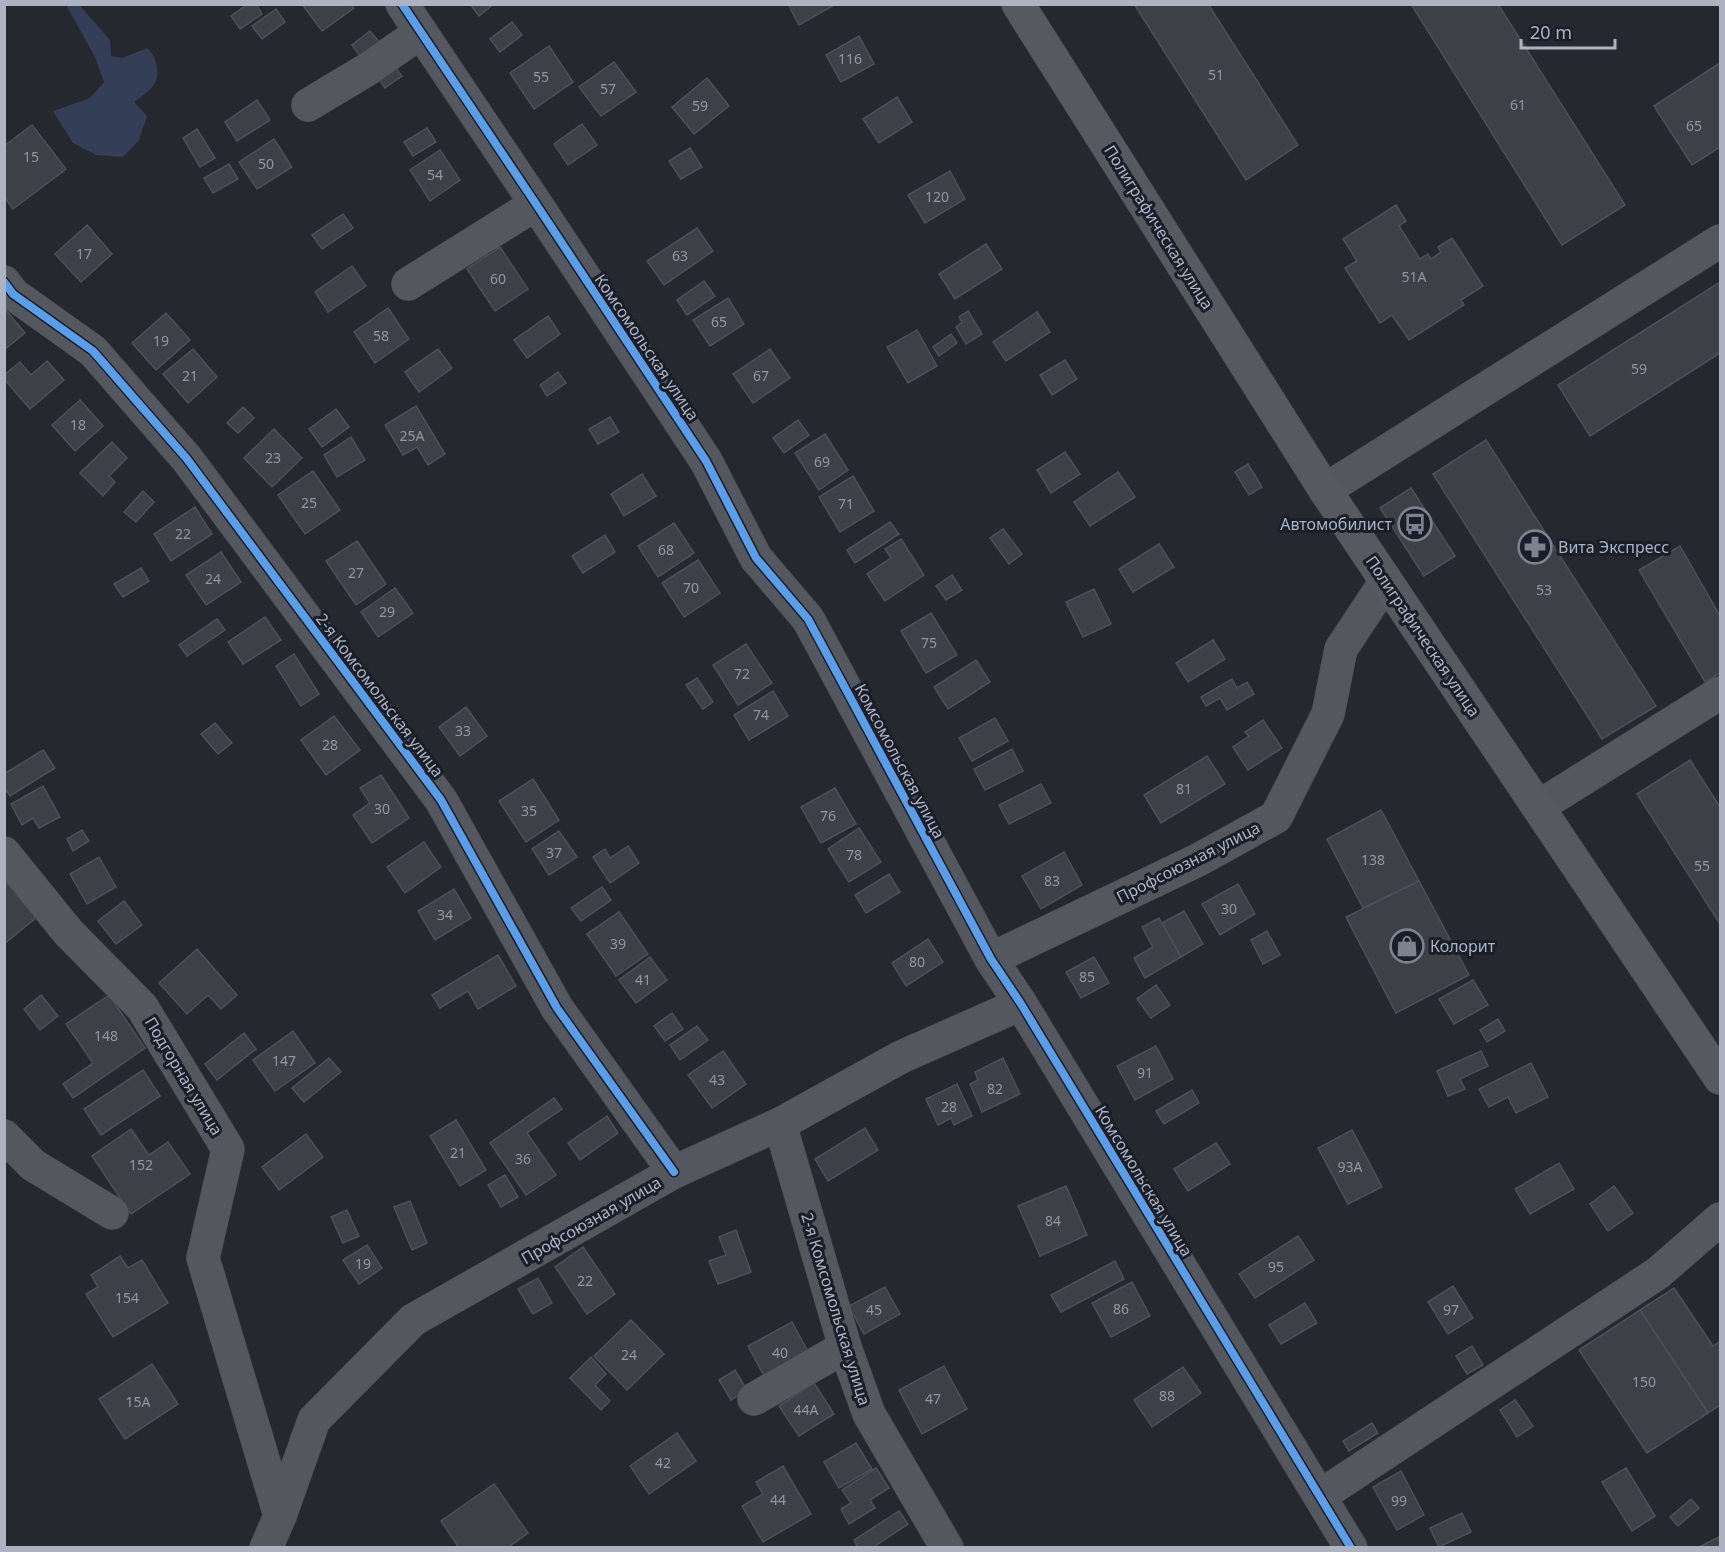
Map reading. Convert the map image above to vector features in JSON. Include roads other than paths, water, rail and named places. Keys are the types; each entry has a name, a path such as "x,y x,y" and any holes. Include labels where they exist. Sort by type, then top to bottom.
{"main road":[{"name":"Полиграфическая улица","path":"1018,4 1325,490 1720,1078"}],"street":[{"name":"Комсомольская улица","path":"402,4 706,460 756,558 808,619 991,959 1021,1004 1351,1548"},
{"path":"308,105 368,69 421,32"},
{"path":"408,284 536,204"},
{"path":"1325,490 1720,241"},
{"name":"2-я Комсомольская улица","path":"4,282 14,294 93,351 187,459 441,801 557,1008 674,1173"},
{"name":"Профсоюзная улица","path":"991,959 1198,860 1276,817 1328,714 1341,649 1386,581"},
{"path":"1538,807 1720,693"},
{"name":"Подгорная улица","path":"4,853 68,932 142,1007 228,1149 203,1258 280,1516"},
{"name":"Профсоюзная улица","path":"266,1548 280,1516 314,1420 413,1320 674,1173 780,1124 901,1057 1021,1004"},
{"name":"2-я Комсомольская улица","path":"780,1124 845,1347 869,1414 947,1548"},
{"path":"4,1136 33,1165 112,1213"},
{"path":"1320,1497 1658,1273 1720,1219"},
{"path":"754,1399 845,1347"}],"water":[{"path":"66,5 79,5 110,40 111,56 122,58 147,48 154,58 157,68 156,81 150,90 134,102 147,116 139,140 123,157 96,155 73,143 53,111 90,98 104,82 95,57"}],"place":[{"name":"Автомобилист","path":"1415,524"},
{"name":"Вита Экспресс","path":"1535,547"},
{"name":"Колорит","path":"1407,946"}]}
